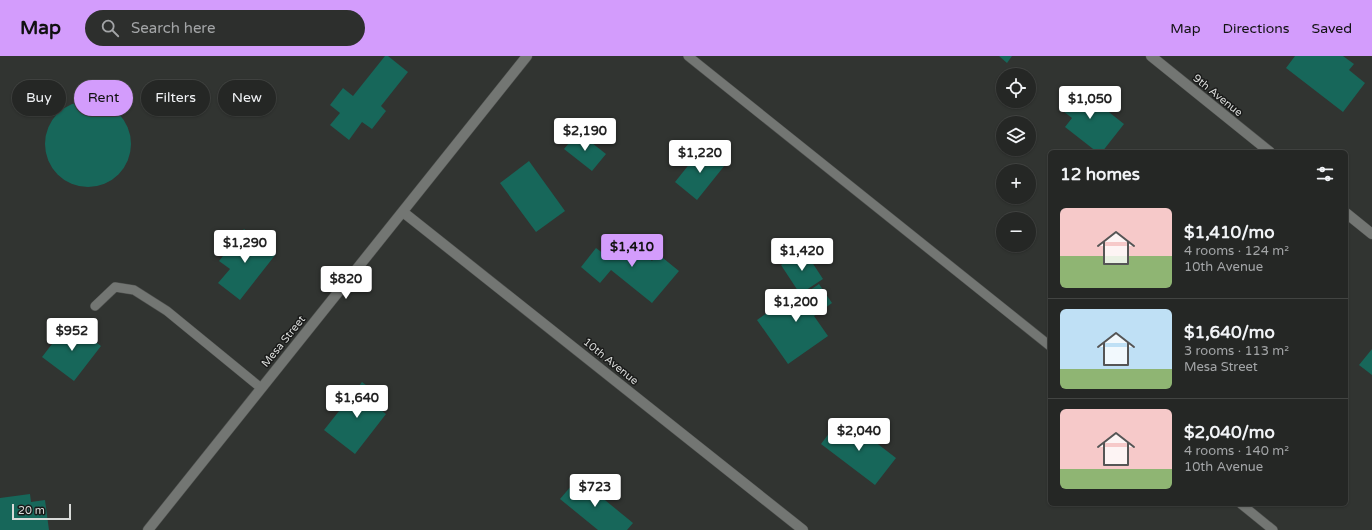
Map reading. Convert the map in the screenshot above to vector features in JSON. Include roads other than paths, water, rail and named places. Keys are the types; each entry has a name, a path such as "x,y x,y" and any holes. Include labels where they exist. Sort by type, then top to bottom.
{"street":[{"name":"Mesa Street","path":"148,530 527,56"},
{"name":"9th Avenue","path":"1151,56 1268,150"},
{"name":"10th Avenue","path":"403,212 803,530"},
{"path":"1348,215 1372,234"}],"lane":[{"path":"688,56 1048,344"},
{"path":"95,306 114,287 134,290 167,311 261,388"},
{"path":"1243,506 1273,530"}]}
